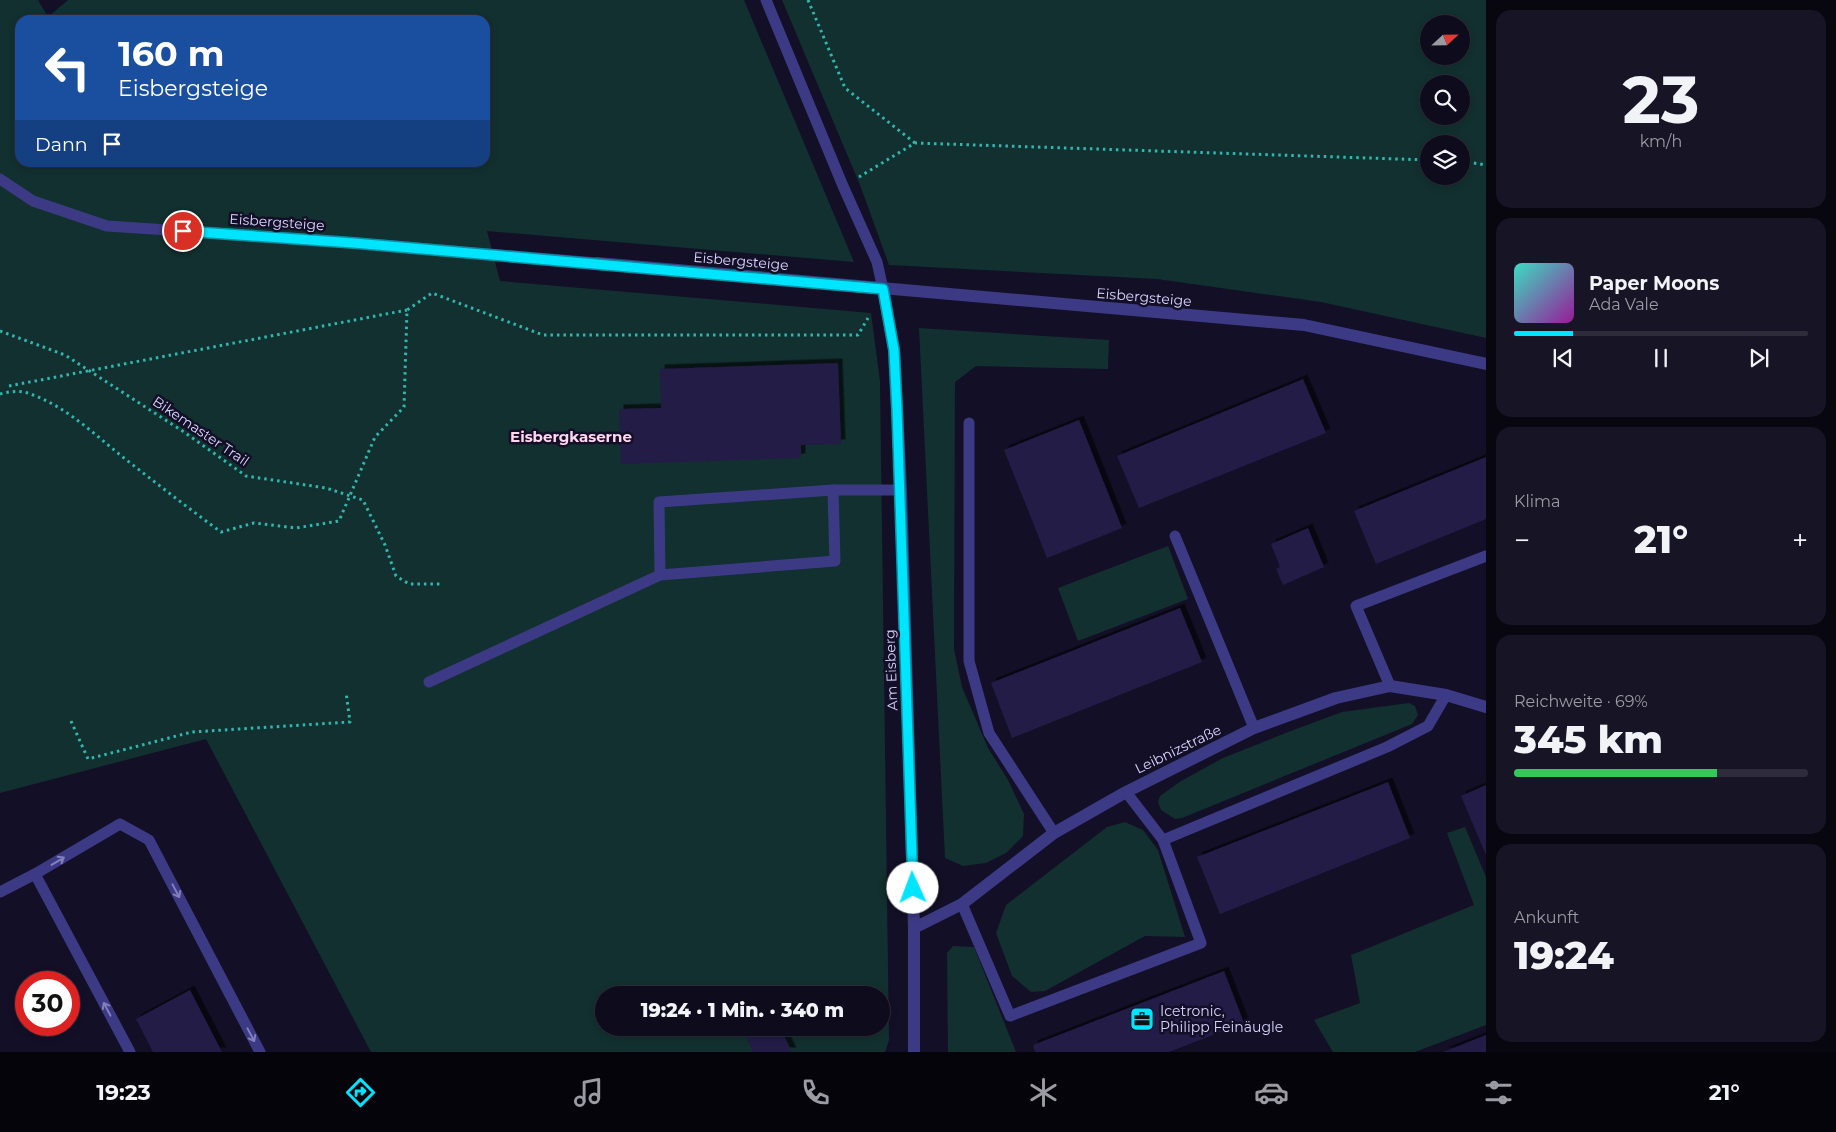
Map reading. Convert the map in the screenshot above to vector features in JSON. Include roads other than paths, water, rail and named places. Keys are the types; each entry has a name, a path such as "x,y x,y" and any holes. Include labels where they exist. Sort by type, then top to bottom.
{"street":[{"name":"Eisbergsteige","path":"597,263 1304,325 1486,364"},
{"name":"Am Eisberg","path":"883,289 894,350 901,490 914,928 914,1052"},
{"name":"Leibnizstraße","path":"914,928 962,904 1054,833 1126,792 1254,728 1336,698 1390,686 1446,695 1486,707"}],"lane":[{"path":"766,0 877,262 883,289"},
{"name":"Eisbergsteige","path":"0,179 33,201 107,226 325,240 597,263"},
{"path":"969,423 969,661 989,733 1054,833"},
{"path":"660,575 659,502 834,490 901,490"},
{"path":"429,682 660,575 835,561 834,490"},
{"path":"1175,536 1254,728"},
{"path":"1390,686 1356,606 1486,556"},
{"path":"1162,840 1387,747 1428,726 1446,695"},
{"path":"962,904 1010,1016 1201,943 1162,840 1126,792"},
{"path":"0,892 35,874 120,824 149,840 260,1052"},
{"path":"35,874 130,1052"}],"place":[{"name":"Icetronic, Philipp Feinäugle","path":"1142,1019"}],"district":[{"name":"Eisbergkaserne","path":"571,437"}]}
